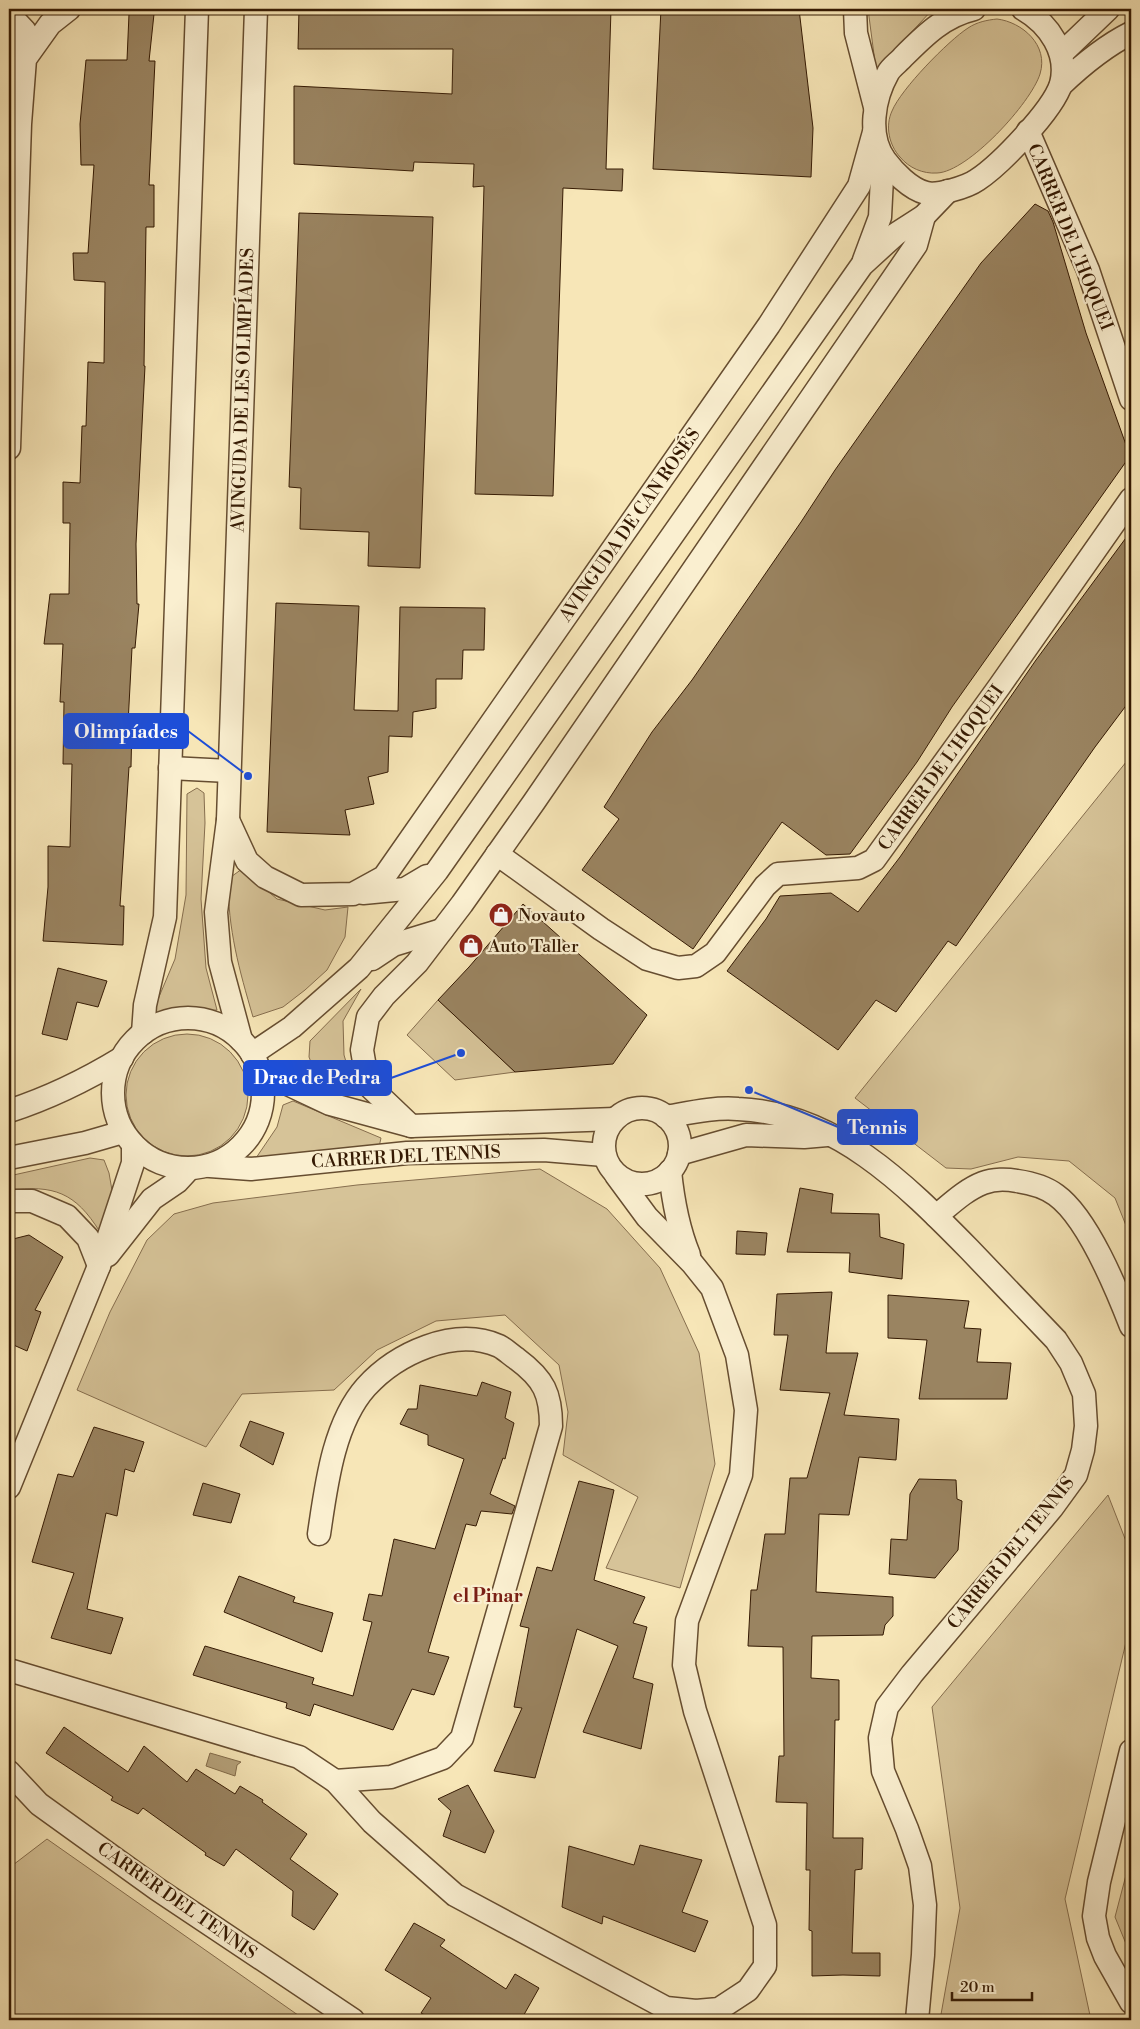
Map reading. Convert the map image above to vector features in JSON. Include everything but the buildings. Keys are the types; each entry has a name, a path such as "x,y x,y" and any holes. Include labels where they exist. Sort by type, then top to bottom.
{"street":[{"path":"9,448 14,114 25,59 25,31 9,12 22,9"},
{"path":"25,59 50,24 70,9"},
{"path":"143,1033 145,1005 165,917 197,9"},
{"name":"AVINGUDA DE LES OLIMPÍADES","path":"251,1055 220,962 216,912 228,820 256,9"},
{"path":"855,9 856,33 875,107 874,132 883,158 908,184 926,193 948,191 976,181 1016,147 1051,104 1060,84 1063,65 1061,54 1050,32 1036,16 1023,9"},
{"path":"875,107 888,73 929,30 962,12 974,9"},
{"path":"1061,54 1108,9"},
{"path":"1060,84 1080,67 1131,33"},
{"name":"CARRER DE L'HOQUEI","path":"1028,131 1088,270 1131,399"},
{"name":"AVINGUDA DE CAN ROSÉS","path":"354,894 384,877 769,325 859,186 874,132"},
{"name":"AVINGUDA DE CAN ROSÉS","path":"862,265 880,217 883,158"},
{"name":"AVINGUDA DE CAN ROSÉS","path":"359,968 437,871 862,265 896,234 924,216 948,191"},
{"name":"AVINGUDA DE CAN ROSÉS","path":"411,1126 368,1085 362,1050 368,1017 384,996 417,963 497,854 916,245 924,216"},
{"name":"CARRER DE L'HOQUEI","path":"497,854 647,959 678,968 696,966 716,953 765,886 778,874 858,868 874,860 1131,499"},
{"path":"170,768 229,771"},
{"name":"AVINGUDA DE CAN ROSÉS","path":"228,820 242,854 265,877 301,895 354,894 405,889 437,871"},
{"name":"AVINGUDA DE CAN ROSÉS","path":"251,1055 292,1027 359,968 393,945 442,930"},
{"path":"9,1487 99,1266 134,1164 128,1138 114,1108 114,1082 122,1058 143,1033 162,1023 183,1019 204,1020 224,1027 251,1055 264,1094 260,1118 248,1139 231,1156 199,1167 152,1199 99,1266"},
{"name":"CARRER DEL TENNIS","path":"251,1055 330,1104 411,1126 615,1119 624,1113 640,1109 656,1111 666,1117 698,1111 737,1108 773,1114 809,1124 879,1164 936,1216 1056,1340 1072,1363 1084,1394 1086,1426 1083,1450 1076,1474 1057,1501 912,1674 888,1707 880,1738 883,1771 920,1866 925,1905 924,1956 917,2020"},
{"path":"9,1111 39,1101 91,1076 122,1058"},
{"path":"666,1117 678,1134 673,1199 680,1232 692,1263"},
{"path":"9,1670 299,1758 335,1782 372,1822 455,1896 666,2008 696,2011 719,2009 748,1990 765,1966 765,1925 695,1711 684,1665 687,1621 741,1476 746,1410 737,1355 712,1288 692,1263 647,1217 608,1166 604,1155 604,1142 607,1130 615,1119"},
{"path":"616,1175 634,1184 644,1184 663,1178 675,1163 746,1135 804,1137 831,1135"},
{"path":"9,1158 85,1143 128,1138 158,1163 199,1167"},
{"name":"CARRER DEL TENNIS","path":"199,1167 251,1169 407,1153 544,1150 604,1155"},
{"path":"936,1216 964,1194 984,1183 1008,1180 1035,1183 1057,1195 1088,1234 1131,1326"},
{"path":"9,1201 32,1202 67,1216 88,1238 99,1266"},
{"path":"319,1534 327,1474 343,1423 365,1388 392,1363 414,1352 440,1343 468,1338 499,1346 527,1366 545,1388 551,1405 551,1426 462,1738 443,1758 391,1777 335,1782"},
{"path":"1131,1751 1098,1882 1094,1916 1104,1956 1131,2002"},
{"name":"CARRER DEL TENNIS","path":"9,1772 39,1804 157,1889 353,2020"}],"shaded area":[{"path":"868,9 933,9 876,70"},
{"path":"997,19 1016,25 1024,30 1037,45 1042,63 1040,74 1034,87 1012,118 981,149 965,161 950,170 937,173 922,171 912,167 896,152 889,135 890,117 897,102 915,78 959,34 975,24"},
{"path":"1131,756 1131,1238 1115,1198 1069,1161 1018,1157 971,1169 946,1168 855,1098"},
{"path":"197,788 204,793 205,823 201,899 206,968 217,1010 156,1014 153,1011 175,959 186,895 187,794"},
{"path":"242,869 277,899 325,910 348,907 345,937 327,970 283,1007 253,1017 235,949 228,898 228,879"},
{"path":"361,989 343,1021 344,1055 355,1092 316,1075 309,1057 310,1041"},
{"path":"438,1000 515,1072 455,1080 407,1035"},
{"path":"187,1034 210,1038 230,1052 244,1072 248,1095 244,1118 230,1138 210,1152 187,1156 164,1152 144,1138 130,1118 126,1095 130,1072 144,1052 164,1038"},
{"path":"293,1101 381,1138 379,1147 256,1158 277,1127 283,1105"},
{"path":"90,1158 104,1160 109,1173 113,1196 100,1232 82,1208 62,1194 39,1189 9,1190 9,1176"},
{"path":"540,1169 607,1209 660,1268 699,1353 715,1464 680,1588 606,1568 638,1497 563,1455 568,1412 559,1365 505,1315 436,1321 377,1350 334,1390 242,1394 206,1447 77,1390 110,1312 147,1240 174,1214 213,1203 357,1185"},
{"path":"1108,1495 1131,1554 1131,1621 1065,1899 1091,2020 940,2020 960,1908 932,1707"},
{"path":"210,1753 241,1762 237,1765 235,1776 206,1766"},
{"path":"47,1839 305,2020 9,2020 9,1868"},
{"path":"1131,1856 1131,1956 1115,1917"}],"place":[{"name":"Olimpíades","path":"248,776"},
{"name":"Novauto","path":"501,915"},
{"name":"Auto Taller","path":"471,946"},
{"name":"Drac de Pedra","path":"461,1053"},
{"name":"Tennis","path":"749,1090"}],"district":[{"name":"el Pinar","path":"488,1596"}]}
